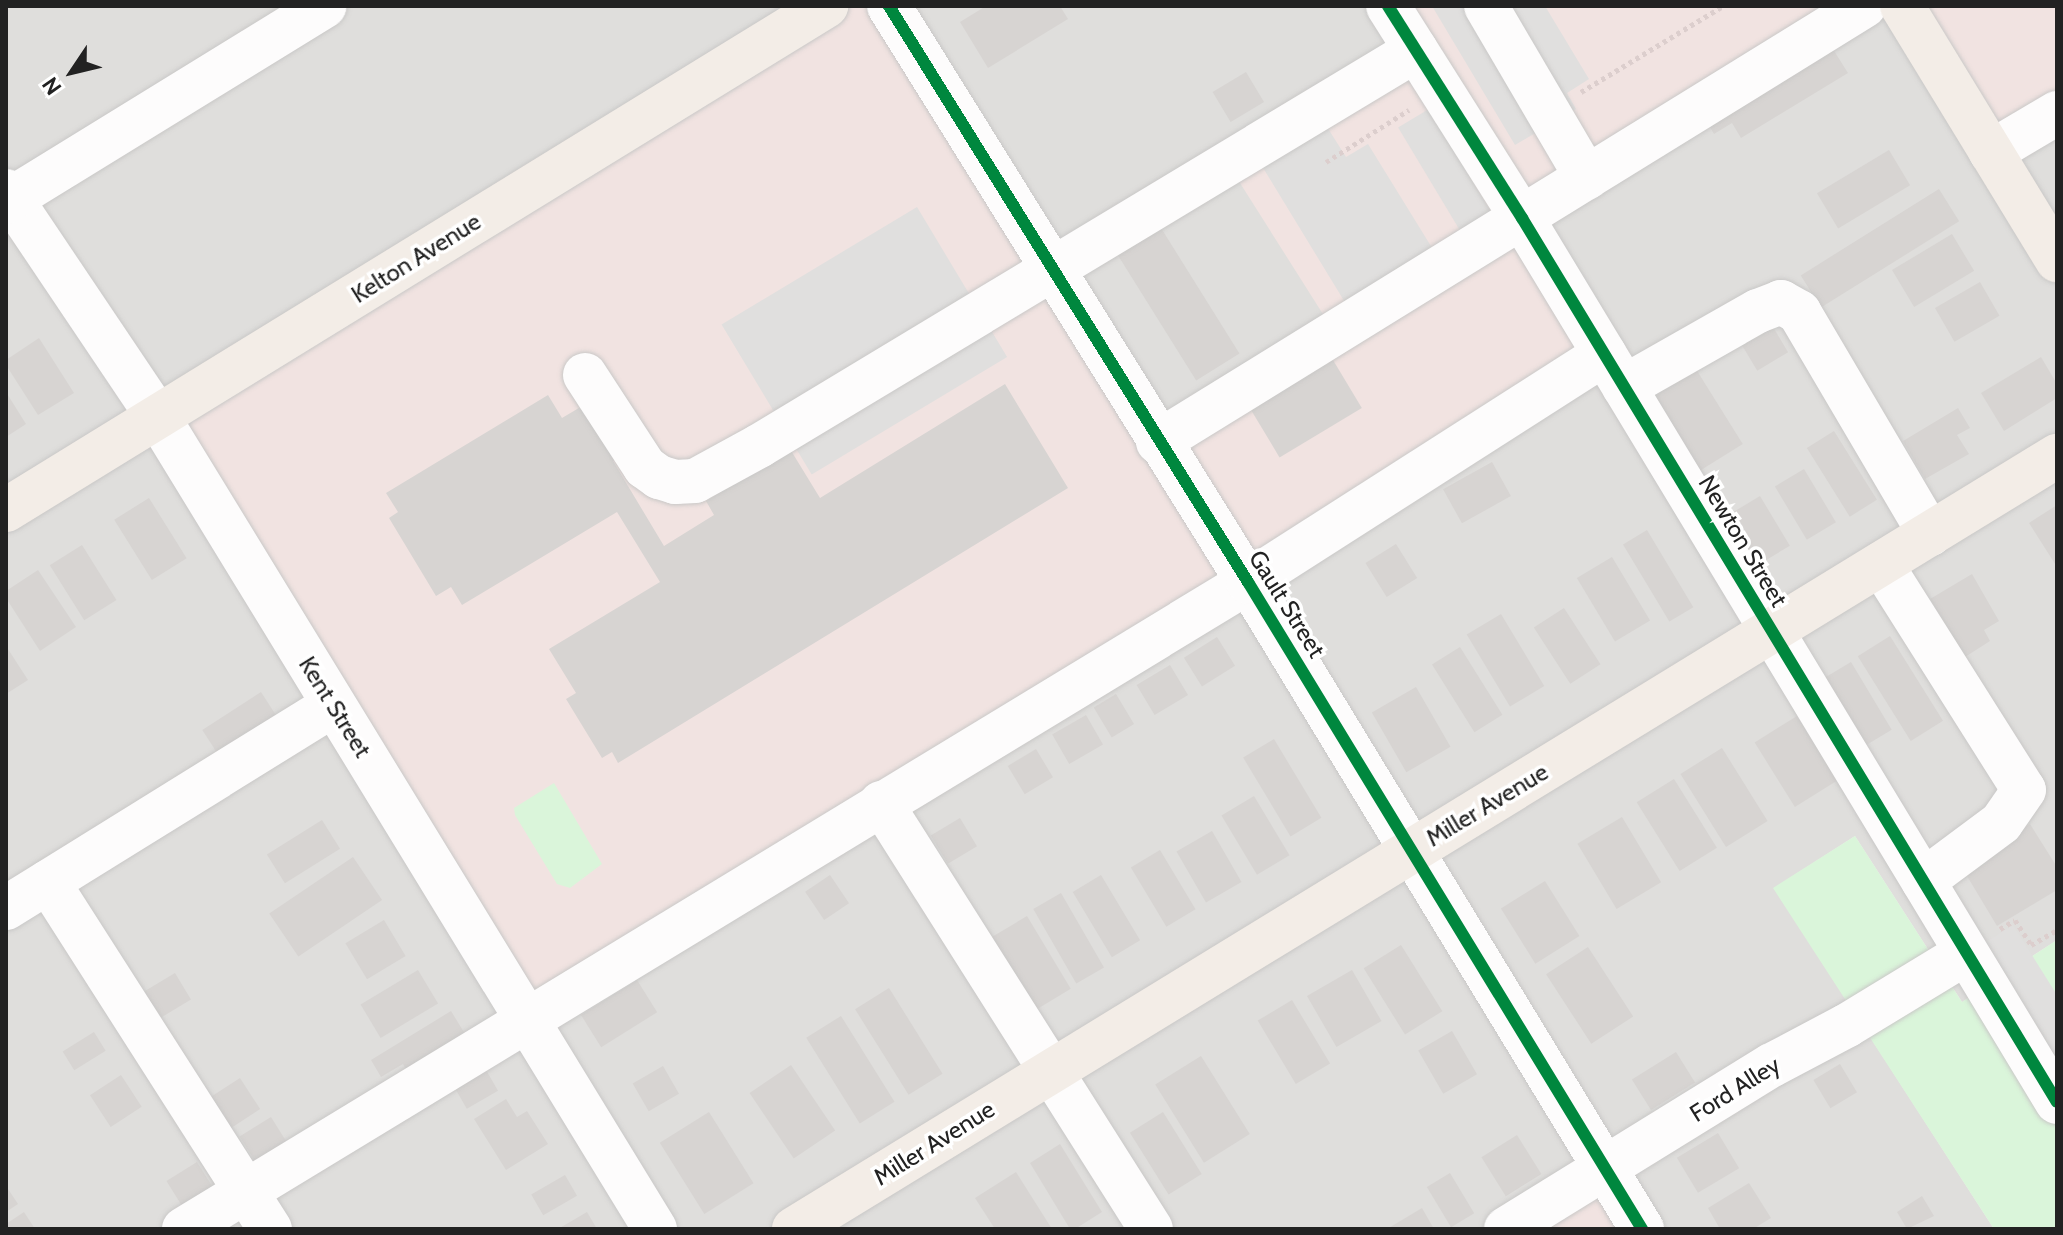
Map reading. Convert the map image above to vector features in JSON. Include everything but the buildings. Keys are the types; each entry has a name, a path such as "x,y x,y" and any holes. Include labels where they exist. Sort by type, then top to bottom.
{"main road":[{"name":"Kelton Avenue","path":"6,510 826,6"},
{"path":"1902,6 2057,260"},
{"name":"Miller Avenue","path":"794,1229 2057,456"}],"street":[{"path":"8,197 324,6"},
{"name":"Gault Street","path":"889,6 1248,582 1642,1229"},
{"name":"Newton Street","path":"1388,6 1522,218 1923,881 1978,944 2057,1102"},
{"path":"1486,6 1587,178"},
{"path":"1158,442 1864,6"},
{"path":"585,375 645,467 659,477 675,482 695,481 1416,50"},
{"path":"1991,152 2057,113"},
{"name":"Kent Street","path":"8,197 158,417 655,1229"},
{"path":"184,1229 1248,582 1614,370 1758,311 1781,302 1799,312 1930,534"},
{"path":"1881,564 2024,790 2001,823 1923,881"},
{"path":"6,908 333,705"},
{"path":"881,803 1151,1229"},
{"path":"48,882 270,1229"},
{"name":"Ford Alley","path":"1506,1229 1772,1065 1846,1026 1978,944"}],"path":[{"path":"1549,112 1723,6"},
{"path":"1326,162 1417,105"},
{"path":"1978,944 2015,920 2031,945 2057,930"}],"shaded area":[{"path":"6,6 827,6 523,1029 1511,210 1897,6 2057,120 2057,940 1962,1002 1855,836 1774,888 1994,1229 6,1229"},
{"path":"827,6 896,6 1155,438 1333,330 1221,153 1408,42 1386,6 1849,6 1512,209 1606,362 523,1029 162,424"},
{"path":"896,6 1386,6 1408,42 1333,330 1155,438"},
{"path":"1432,6 1545,6 1589,79 1567,93 1576,109 1515,145"},
{"path":"1898,6 2057,6 2057,120 1990,159"},
{"path":"1429,109 1492,214 1461,233 1398,128"},
{"path":"1322,119 1346,157 1368,144 1434,251 1346,304 1257,158"},
{"path":"917,207 1007,357 812,474 722,324"},
{"path":"2013,925 2057,995 2057,1076 1977,948"},
{"path":"1600,1165 1641,1229 1500,1229"}],"green space":[{"path":"554,783 602,864 570,888 557,884 515,815 514,808"},
{"path":"1855,836 1962,1002 2057,940 2057,1229 1994,1229 1773,888"}],"cycle path":[{"path":"889,6 1248,582 1642,1229"},
{"path":"1388,6 1522,218 2057,1102"}]}
